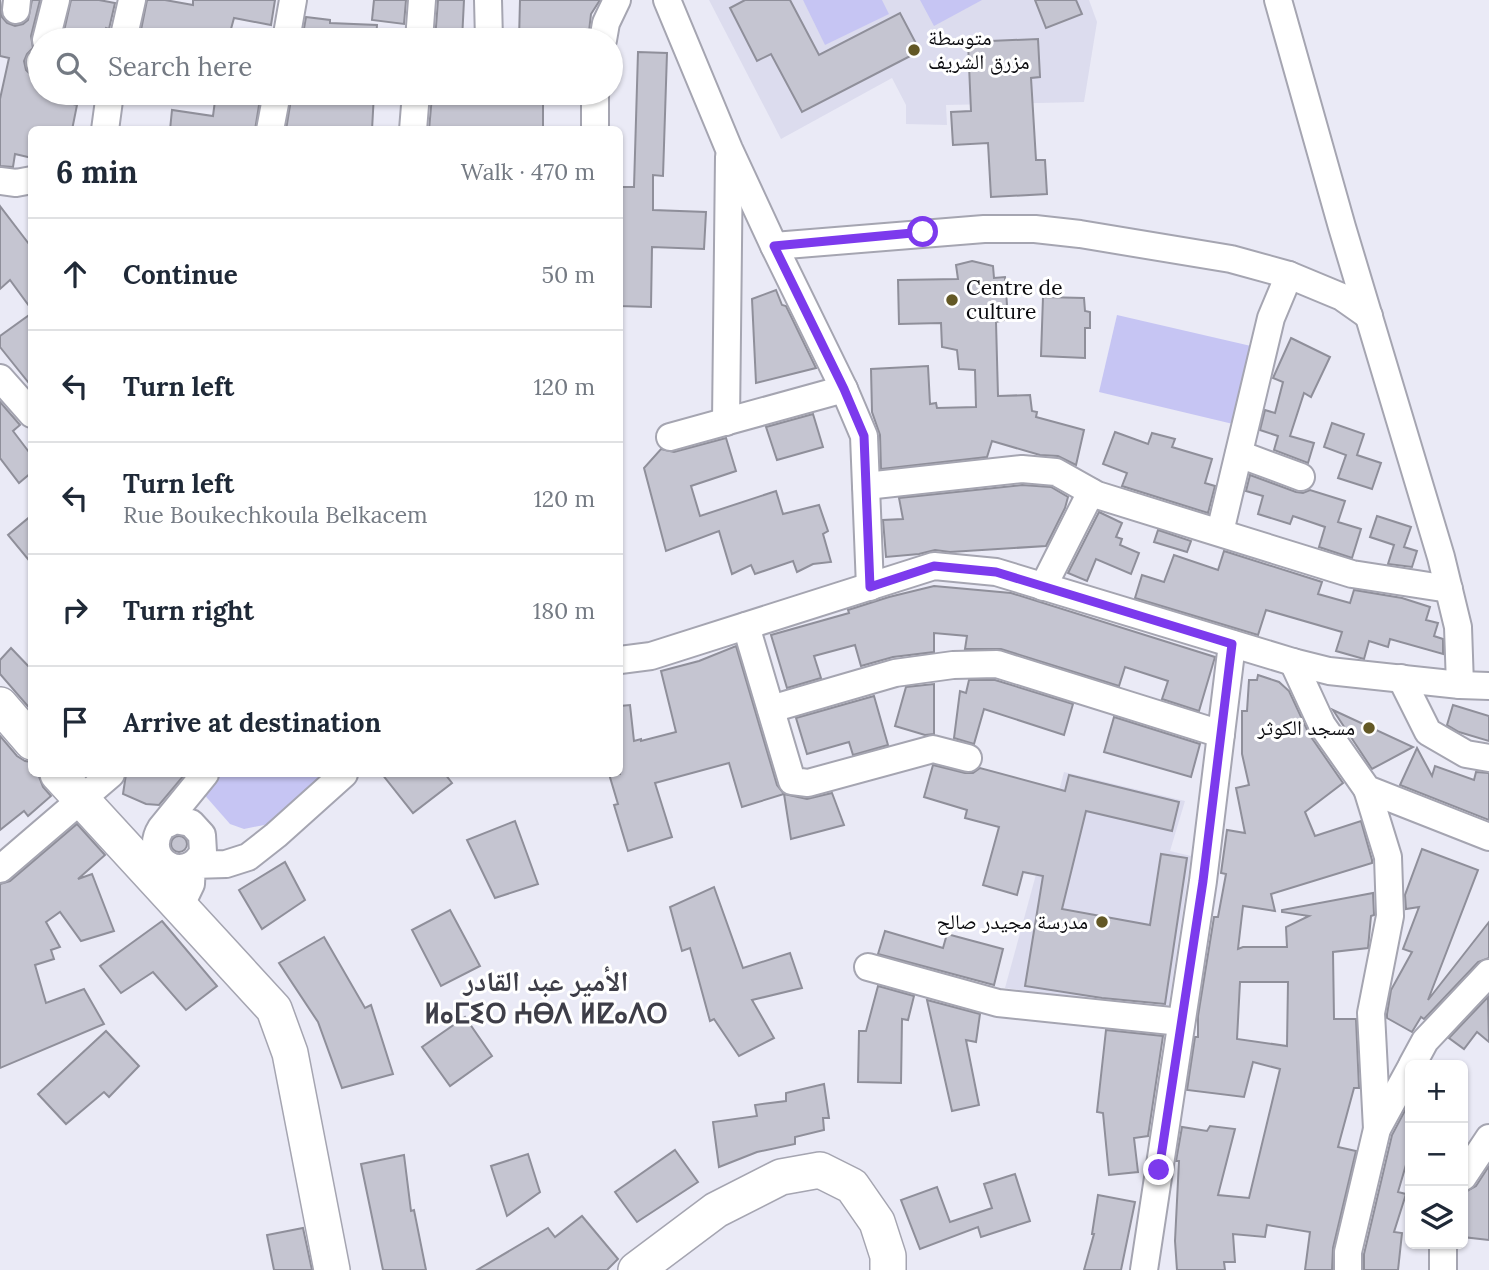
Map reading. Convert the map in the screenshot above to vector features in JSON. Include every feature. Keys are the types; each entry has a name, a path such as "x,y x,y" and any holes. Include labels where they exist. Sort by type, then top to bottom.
{"main road":[{"path":"0,705 28,737"},
{"path":"61,777 274,1009 290,1053 332,1270"},
{"path":"636,1270 716,1210 781,1177 820,1170 852,1186 877,1222 888,1256 888,1270"}],"street":[{"path":"49,28 56,0"},
{"path":"288,28 293,0"},
{"path":"420,28 422,0"},
{"path":"488,0 489,28"},
{"path":"605,28 617,0"},
{"path":"667,0 729,149 864,436 870,587"},
{"path":"1278,0 1449,589 1458,627 1460,685"},
{"path":"124,28 126,1"},
{"path":"106,126 108,105"},
{"path":"271,126 275,105"},
{"path":"413,126 415,105"},
{"path":"595,105 596,126"},
{"path":"726,422 729,149"},
{"path":"0,181 16,183 28,181"},
{"path":"774,246 923,232 1035,229 1231,259 1289,275 1342,297 1369,316"},
{"path":"1220,533 1271,318 1289,275"},
{"path":"0,378 28,410"},
{"path":"670,437 844,389"},
{"path":"1239,454 1301,477"},
{"path":"866,486 1023,469 1056,472 1091,492 1352,574 1449,589"},
{"path":"1043,587 1091,492"},
{"path":"623,660 651,656 934,566 996,572 1329,671 1489,686"},
{"path":"746,626 792,781 808,783 933,749 968,758"},
{"path":"1143,1270 1203,881 1232,644"},
{"path":"1293,662 1322,725 1367,789 1388,857 1390,916 1371,1013 1377,1129"},
{"path":"771,709 895,673 953,665 997,664 1221,734"},
{"path":"1401,678 1428,732 1466,754 1489,758"},
{"path":"0,869 108,777"},
{"path":"161,860 155,848 157,834 203,777"},
{"path":"120,841 180,869 192,865 226,864 248,857 341,777"},
{"path":"1367,789 1489,837"},
{"path":"167,824 175,820 191,823 202,835 203,852 192,865 191,884 180,907"},
{"path":"868,967 998,1003 1181,1022"},
{"path":"1415,1060 1425,1041 1489,973"},
{"path":"1348,1270 1348,1252 1377,1129 1405,1078"},
{"path":"1468,1170 1489,1138"},
{"path":"1443,1249 1443,1270"}],"shaded area":[{"name":"متوسطة مزرق الشريف","path":"709,0 1089,0 1097,22 1084,102 946,105 947,125 906,124 906,105 892,78 781,139"},
{"path":"803,0 882,0 889,14 825,45"},
{"path":"920,0 982,0 934,26"},
{"path":"1117,315 1251,346 1233,424 1099,392"},
{"name":"مدرسة مجيدر صالح","path":"1064,772 1185,801 1170,851 1191,856 1168,1011 1005,988"},
{"path":"217,777 324,777 269,824 244,829 230,824 201,791"}],"building":[{"path":"0,0 2,17 15,26 28,20 32,0 40,0 33,28 28,28 28,53 24,61 28,72 28,105 77,105 73,126 28,126 28,157 15,154 13,167 0,166 0,99 9,58 0,56"},
{"path":"71,0 115,3 109,28 65,28"},
{"path":"147,0 193,5 193,0 275,0 271,25 234,18 231,28 141,28"},
{"path":"374,0 406,0 404,24 372,20"},
{"path":"438,0 464,0 463,28 436,28"},
{"path":"520,0 600,0 591,14 589,28 519,28"},
{"path":"745,0 790,0 819,55 900,13 920,51 802,112 771,54 757,61 730,8"},
{"path":"1035,0 1076,0 1082,14 1046,28"},
{"path":"306,17 330,20 330,23 377,25 377,28 304,28"},
{"path":"1038,39 1040,77 1031,78 1036,160 1045,160 1047,194 991,197 988,143 953,145 951,112 971,111 968,42"},
{"path":"638,52 667,53 663,176 653,175 653,210 706,212 704,249 652,247 651,307 623,306 623,187 634,187"},
{"path":"214,105 259,105 256,126 170,126 172,110 213,116"},
{"path":"290,105 373,105 372,126 287,126"},
{"path":"431,105 543,105 543,126 429,126"},
{"path":"0,206 28,243 28,305 10,280 0,289"},
{"path":"972,261 993,266 994,278 1005,277 1008,319 996,322 998,396 1030,395 1032,411 1037,412 1036,417 1084,430 1076,465 1058,456 1040,455 992,441 987,457 881,469 880,435 872,412 871,369 928,366 930,404 936,403 937,408 976,407 975,370 959,369 957,350 942,347 941,323 899,324 898,280 958,279 956,265"},
{"path":"776,290 816,368 756,383 752,299"},
{"path":"1043,297 1084,298 1085,311 1090,312 1090,328 1085,328 1085,358 1041,356"},
{"path":"28,316 28,382 0,347 0,336"},
{"path":"1291,338 1330,357 1311,397 1304,393 1290,436 1314,443 1308,463 1274,450 1278,436 1260,430 1265,410 1275,413 1283,382 1273,378"},
{"path":"0,402 20,425 13,431 28,451 28,475 19,483 0,458"},
{"path":"813,414 823,447 777,460 766,427"},
{"path":"1332,423 1364,434 1357,455 1381,463 1372,489 1338,478 1346,455 1324,447"},
{"path":"1115,432 1148,444 1152,433 1175,439 1172,447 1212,459 1205,483 1215,486 1208,513 1122,486 1127,473 1103,464"},
{"path":"726,438 736,471 691,486 700,516 776,491 783,514 819,505 828,531 823,534 831,562 813,564 797,572 793,561 755,574 751,565 732,574 719,531 666,551 644,468 661,449 674,452"},
{"path":"1250,475 1296,492 1310,490 1345,501 1338,522 1361,529 1352,558 1319,547 1325,527 1293,516 1290,524 1258,514 1263,496 1246,491"},
{"path":"1022,485 1051,487 1068,497 1046,546 950,552 935,550 886,557 883,520 903,519 899,498"},
{"path":"1099,512 1122,523 1116,537 1122,539 1120,545 1139,553 1131,574 1096,559 1087,581 1068,573"},
{"path":"1377,516 1411,527 1404,547 1417,551 1412,567 1388,564 1394,545 1370,537"},
{"path":"28,518 28,559 8,535"},
{"path":"1158,530 1191,541 1187,552 1154,542"},
{"path":"1224,551 1322,582 1318,594 1350,603 1354,590 1402,598 1430,607 1426,620 1438,623 1434,636 1443,639 1443,654 1390,639 1388,647 1369,641 1364,659 1336,651 1342,632 1266,610 1258,635 1135,598 1142,575 1164,582 1174,555 1218,570"},
{"path":"934,586 1011,593 1215,657 1199,711 1162,699 1168,681 1125,667 1119,686 1001,649 965,649 967,636 934,633 934,652 893,657 861,666 855,645 814,656 821,678 787,688 771,635 849,613 848,610 889,597"},
{"path":"736,646 777,785 784,794 742,807 729,763 655,783 672,837 628,851 614,805 618,804 610,777 623,777 623,706 630,705 634,741 676,732 661,671 699,661"},
{"path":"11,648 28,666 28,706 0,674 0,660"},
{"path":"1258,675 1279,682 1289,691 1309,734 1343,783 1305,812 1315,836 1361,821 1372,860 1372,863 1271,894 1275,911 1243,906 1238,949 1287,947 1286,927 1309,916 1282,910 1373,893 1374,915 1371,916 1368,948 1333,952 1334,1019 1356,1019 1359,1088 1354,1088 1338,1147 1356,1151 1333,1248 1332,1270 1305,1270 1310,1232 1267,1225 1265,1237 1233,1234 1235,1262 1224,1262 1225,1270 1177,1270 1175,1241 1179,1161 1176,1161 1182,1127 1207,1131 1210,1126 1235,1129 1218,1195 1249,1198 1280,1069 1253,1062 1244,1097 1187,1090 1195,1037 1198,1037 1198,1016 1214,917 1218,917 1226,874 1221,873 1227,830 1245,833 1236,788 1249,785 1242,754 1242,711 1247,711 1249,680 1257,680","holes":["1240,982 1288,982 1287,1046 1237,1039"]},
{"path":"969,680 995,680 1073,704 1064,735 984,709 974,744 954,738 960,691 966,693"},
{"path":"934,684 934,734 925,735 895,726 906,687"},
{"path":"874,696 888,745 853,755 849,742 807,754 796,718"},
{"path":"1453,705 1489,716 1489,741 1459,732 1447,725"},
{"path":"1333,710 1413,747 1372,769"},
{"path":"1114,717 1200,744 1191,777 1104,752"},
{"path":"0,736 17,756 28,761 28,777 39,777 51,796 28,816 24,811 0,830"},
{"path":"1417,748 1432,776 1435,766 1474,780 1476,772 1489,773 1489,820 1400,785"},
{"name":"مدرسة مجيدر صالح","path":"933,765 965,773 973,773 980,768 1065,791 1069,775 1179,802 1172,831 1086,811 1062,909 1150,925 1161,854 1187,858 1165,1004 1025,986 1043,876 1023,872 1017,895 983,885 999,827 965,818 967,810 924,797"},
{"path":"126,777 182,777 159,805 146,804 123,794"},
{"path":"384,777 447,777 452,783 413,813"},
{"path":"832,793 844,825 791,839 784,794 807,799"},
{"path":"515,821 538,884 495,898 467,840"},
{"path":"77,824 105,855 78,879 92,874 114,931 81,941 60,912 46,922 60,947 51,950 54,959 35,965 46,1003 84,989 104,1024 0,1068 0,884 10,881"},
{"path":"179,836 187,844 179,852 171,844"},
{"path":"1422,849 1478,870 1428,1000 1489,922 1489,958 1478,962 1424,1019 1421,1017 1412,1032 1387,1018 1387,1014 1391,990 1412,952 1403,949 1419,907 1406,909 1405,895"},
{"path":"285,862 305,900 262,929 239,890"},
{"path":"714,887 743,968 790,953 802,988 752,1000 774,1038 739,1056 714,1019 710,1021 690,948 682,951 670,907"},
{"path":"450,910 480,966 441,986 412,930"},
{"path":"162,921 217,986 186,1010 153,972 121,993 100,966"},
{"path":"885,931 943,948 947,934 1003,949 994,985 878,954"},
{"path":"324,937 365,1008 371,1005 393,1074 342,1088 318,1022 279,963"},
{"path":"878,986 914,996 908,1020 902,1019 901,1083 858,1082 859,1031 866,1031"},
{"path":"1488,997 1489,1042 1477,1032 1464,1049 1449,1038"},
{"path":"927,1000 980,1014 976,1042 966,1040 979,1105 952,1111"},
{"path":"465,1017 492,1056 450,1086 422,1047"},
{"path":"1106,1030 1163,1036 1148,1136 1134,1138 1138,1172 1109,1175 1103,1113 1097,1112"},
{"path":"106,1031 139,1066 109,1097 104,1092 66,1124 38,1094"},
{"path":"824,1084 829,1118 823,1118 824,1130 795,1137 795,1144 757,1152 719,1167 713,1122 757,1116 755,1105 786,1101 786,1093"},
{"path":"1405,1110 1405,1168 1398,1192 1405,1194 1405,1197 1394,1232 1402,1233 1398,1270 1364,1270 1364,1254 1392,1135"},
{"path":"675,1150 698,1182 637,1222 615,1192"},
{"path":"528,1154 540,1192 507,1216 491,1166"},
{"path":"404,1155 411,1211 414,1210 426,1270 383,1270 361,1164"},
{"path":"1489,1166 1489,1240 1468,1238 1468,1190 1476,1186"},
{"path":"1015,1174 1030,1221 981,1237 978,1227 920,1249 901,1200 937,1187 950,1222 992,1208 984,1184"},
{"path":"1098,1195 1135,1202 1121,1270 1084,1270 1094,1234"},
{"path":"582,1216 618,1259 607,1270 477,1270 548,1228 555,1237"},
{"path":"303,1228 312,1270 274,1270 267,1235"}],"place":[{"name":"متوسطة مزرق الشريف","path":"914,50"},
{"name":"Centre de culture","path":"952,300"},
{"name":"مسجد الكوثر","path":"1369,728"},
{"name":"مدرسة مجيدر صالح","path":"1102,922"}],"district":[{"name":"الأمير عبد القادر ⵍⴰⵎⵉⵔ ⵄⴱⴷ ⵍⵇⴰⴷⵔ","path":"546,997"}],"route":[{"path":"923,232 774,246 864,436 870,587 934,566 996,572 1232,644 1203,881 1159,1170"}]}
